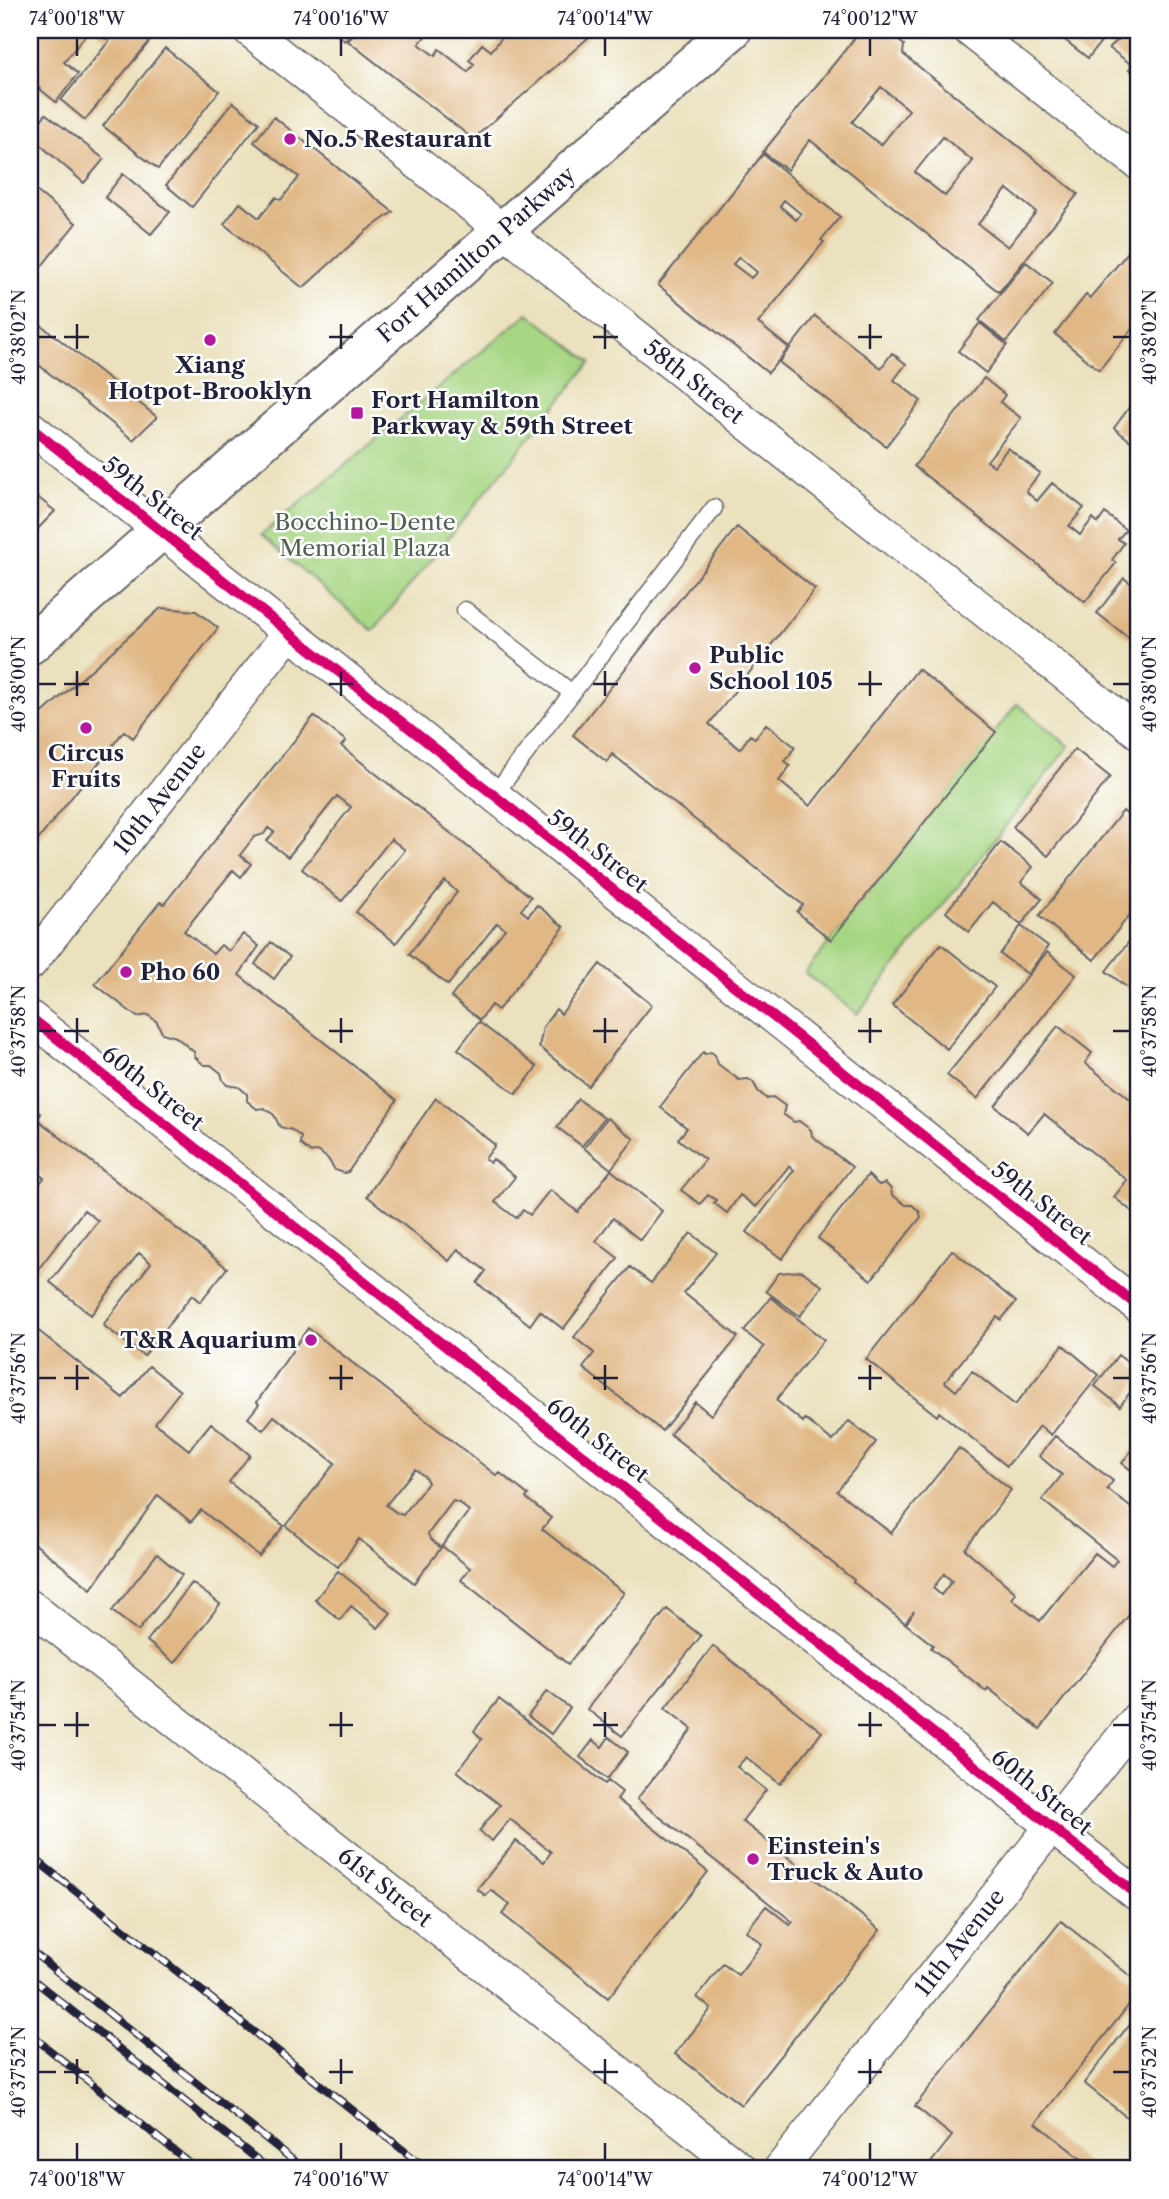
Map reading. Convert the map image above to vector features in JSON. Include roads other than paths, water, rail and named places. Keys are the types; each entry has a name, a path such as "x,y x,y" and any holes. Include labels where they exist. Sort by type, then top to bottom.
{"main road":[{"name":"Fort Hamilton Parkway","path":"30,645 732,30"}],"street":[{"name":"58th Street","path":"249,30 1139,733"},
{"path":"969,30 1139,164"},
{"name":"59th Street","path":"30,428 1139,1307"},
{"name":"10th Avenue","path":"30,964 289,633"},
{"name":"60th Street","path":"30,1017 1139,1896"},
{"name":"61st Street","path":"30,1606 741,2169"},
{"name":"11th Avenue","path":"780,2169 1139,1716"}],"lane":[{"path":"494,795 714,508"},
{"path":"465,610 572,693"}],"railway":[{"path":"30,1855 427,2169"},
{"path":"30,1950 304,2169"},
{"path":"30,1977 269,2169"},
{"path":"30,2034 197,2169"}],"place":[{"name":"No.5 Restaurant","path":"290,139"},
{"name":"Xiang Hotpot-Brooklyn","path":"210,340"},
{"name":"Fort Hamilton Parkway & 59th Street","path":"357,413"},
{"name":"Public School 105","path":"695,668"},
{"name":"Circus Fruits","path":"86,728"},
{"name":"Pho 60","path":"126,972"},
{"name":"T&R Aquarium","path":"311,1340"},
{"name":"Einstein's Truck & Auto","path":"753,1859"}],"park label":[{"name":"Bocchino-Dente Memorial Plaza","path":"365,535"}]}
